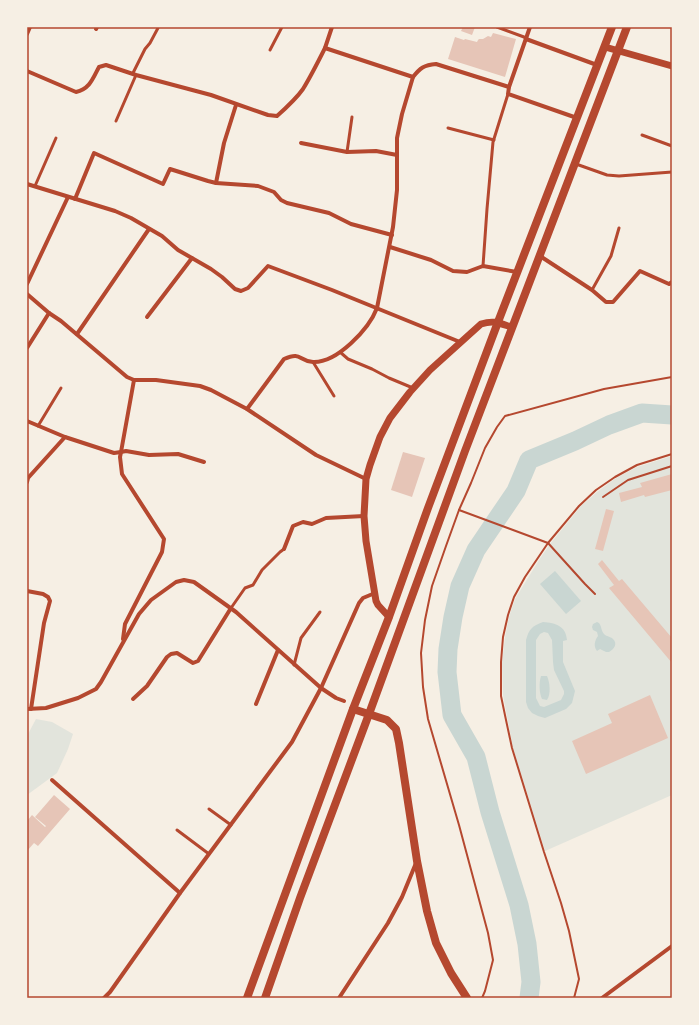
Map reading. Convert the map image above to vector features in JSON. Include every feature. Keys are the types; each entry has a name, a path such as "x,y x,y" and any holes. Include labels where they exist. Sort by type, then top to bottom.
{"main road":[{"path":"247,998 428,508 612,27"},
{"path":"265,998 511,327 627,27"},
{"path":"353,709 388,720 396,729 400,743 417,861 427,911 436,943 451,973 467,998"}],"street":[{"path":"27,34 30,27"},
{"path":"27,71 76,92 88,87 99,67 106,65 211,96 268,115 277,116 290,104 312,73 325,48 332,27"},
{"path":"530,27 509,87 508,94 577,119"},
{"path":"526,40 597,65"},
{"path":"605,47 672,66"},
{"path":"325,48 413,77"},
{"path":"247,409 284,359 297,355 312,362 331,357 345,349 364,330 375,314 378,308 392,235 397,190 397,138 413,77 419,69 426,65 436,64 509,87"},
{"path":"216,183 224,143 236,104"},
{"path":"302,143 347,152 376,151 397,155"},
{"path":"75,199 94,153 163,184 170,169 216,183 258,186 274,192 287,204 329,213 351,224 392,235"},
{"path":"27,184 115,211 162,236 178,250 211,269 235,289 241,291 248,288 268,266 378,308 460,342"},
{"path":"27,284 68,197"},
{"path":"77,334 149,229"},
{"path":"390,247 431,260 453,271 467,272 483,266 518,273"},
{"path":"539,256 592,290 606,302 613,302 640,271 671,284"},
{"path":"147,317 192,258"},
{"path":"27,294 127,377 134,380 156,380 200,386 211,390 247,409 316,455 366,479"},
{"path":"27,348 49,313"},
{"path":"388,617 376,601 366,541 364,516 366,479 380,437 390,418 413,388 430,370 481,324 498,322 511,327"},
{"path":"123,642 125,624 162,552 164,539 122,474 120,457 134,380"},
{"path":"27,422 65,437 114,453 126,451 149,455 178,454 204,462"},
{"path":"27,482 28,478 65,437"},
{"path":"284,549 293,526 303,522 312,524 326,518 364,516"},
{"path":"27,591 43,594 48,597 50,601 43,629 29,709 46,708 78,698 96,689 139,614 151,600 176,582 184,580 194,582 231,608 321,688 336,698 344,701"},
{"path":"104,998 110,992 180,893 292,742 321,688 362,598 375,593"},
{"path":"133,699 147,686 167,657 171,654 177,653 193,663 198,662 231,608"},
{"path":"256,704 278,650"},
{"path":"52,780 180,893"},
{"path":"339,998 388,923 402,897 417,861"},
{"path":"602,998 672,946"}],"lane":[{"path":"270,50 282,27"},
{"path":"497,27 524,37 526,40"},
{"path":"116,122 145,49 158,28"},
{"path":"483,266 494,140 508,94"},
{"path":"347,152 352,117"},
{"path":"448,128 494,140"},
{"path":"642,135 672,146"},
{"path":"35,186 56,138"},
{"path":"575,163 607,175 619,176 672,172"},
{"path":"592,290 611,256 619,228"},
{"path":"340,352 348,359 367,366 389,378 413,388"},
{"path":"312,362 334,396"},
{"path":"38,426 62,388"},
{"path":"231,608 244,588 253,585 262,570 284,549"},
{"path":"294,665 300,638 320,612"},
{"path":"209,809 231,825"},
{"path":"177,830 209,854"}],"path":[{"path":"482,998 493,960 488,933 459,824 428,719 423,687 421,653 425,620 432,586 459,510 485,448 505,416 604,389 672,378"},
{"path":"574,998 579,979 569,931 512,748 501,696 503,637 514,597 525,577 548,543 579,506 596,490 615,477 637,465 672,454"},
{"path":"603,497 628,480 672,466"},
{"path":"459,510 548,543 595,594"}],"shaded area":[{"path":"672,456 672,795 545,851 513,748 503,695 502,663 509,617 515,599 539,560 581,506 616,478 637,467"},
{"path":"555,571 581,601 566,614 540,584"},
{"path":"543,622 556,624 565,631 567,640 563,641 563,662 575,691 572,703 566,709 545,718 532,713 526,702 526,640 528,633 539,623","holes":["544,632 548,633 552,640 554,670 564,694 561,700 544,707 540,706 536,698 536,640 540,634"]},
{"path":"597,622 600,624 602,632 606,636 612,638 615,643 615,646 609,652 600,649 597,651 595,647 598,636 597,632 593,630 592,627 593,624"},
{"path":"541,676 547,676 549,682 550,692 547,700 542,699 540,694"},
{"path":"36,719 52,722 73,734 57,773 27,795 27,736"}],"building":[{"path":"463,27 475,27 472,35 461,31"},
{"path":"493,33 516,39 505,77 448,59 455,37 477,42 479,39 483,39 488,36 491,37"},
{"path":"403,452 425,458 412,497 391,490"},
{"path":"672,474 672,490 645,497 644,495 621,502 619,493 642,487 640,483"},
{"path":"606,509 614,511 603,551 595,549"},
{"path":"602,560 619,581 622,579 672,638 672,663 609,588 614,585 598,564"},
{"path":"650,695 668,738 586,774 572,741 612,723 608,714"},
{"path":"54,795 70,809 38,846 34,843 27,851 27,821 32,815 45,827 46,826 35,817"}],"waterway":[{"path":"529,998 531,982 527,944 519,905 490,812 476,757 452,715 447,672 448,649 460,586 476,550 516,491 529,460 609,425 642,413 672,415"}]}
